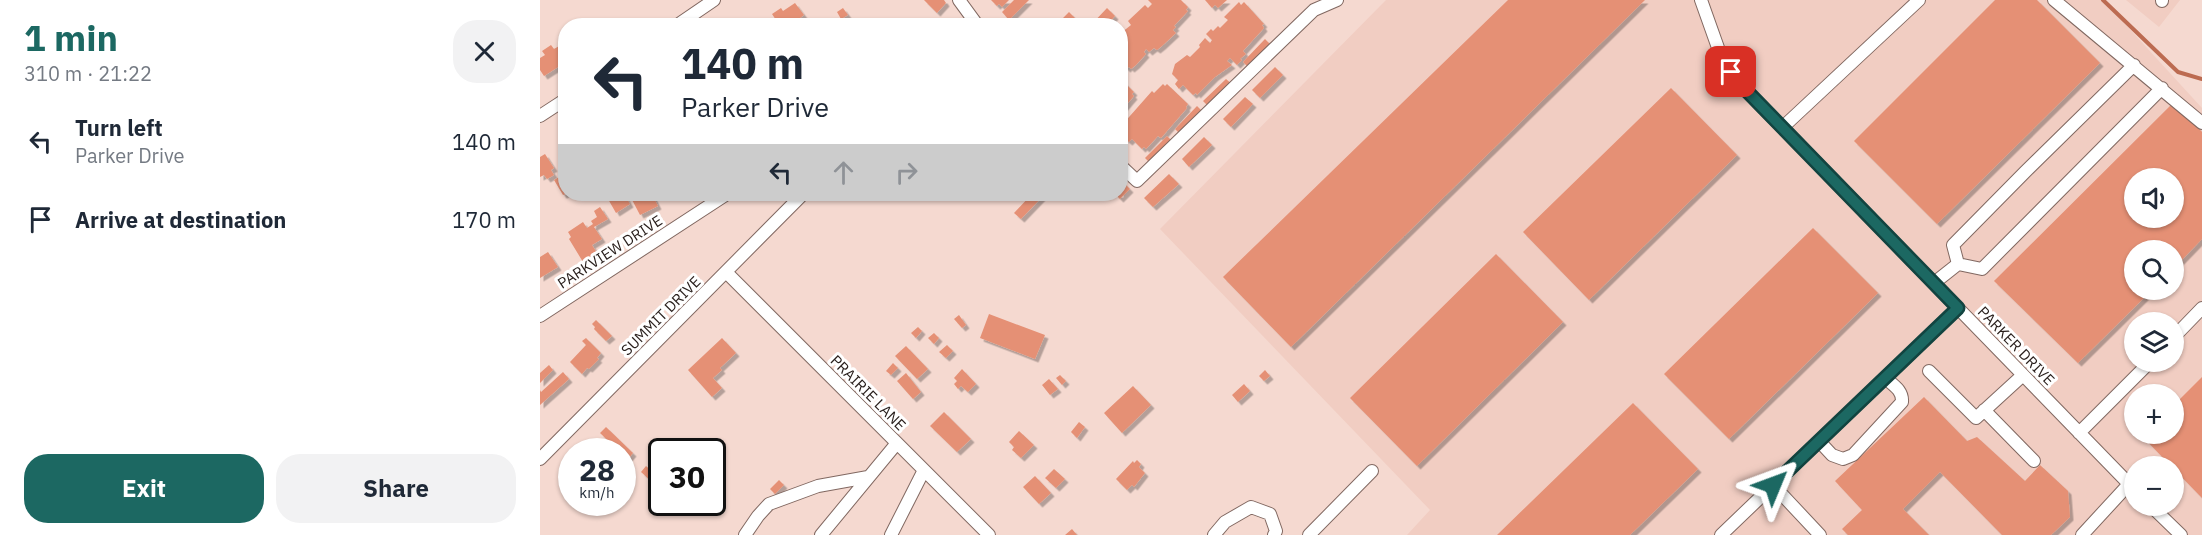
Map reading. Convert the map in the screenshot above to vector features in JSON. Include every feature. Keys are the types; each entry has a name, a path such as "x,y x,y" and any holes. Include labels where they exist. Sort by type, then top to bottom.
{"street":[{"path":"688,18 714,0"},
{"path":"959,0 972,18"},
{"path":"1128,173 1137,181 1314,10 1337,0"},
{"name":"PARKER DRIVE","path":"1701,0 1722,59 1740,84 2124,479"},
{"path":"1782,127 1919,0"},
{"path":"2054,0 2202,123"},
{"path":"1959,264 1953,245 2134,65"},
{"path":"1959,264 1982,269 2162,88"},
{"path":"540,116 558,104"},
{"name":"PARKVIEW DRIVE","path":"540,316 716,201"},
{"name":"SUMMIT DRIVE","path":"540,459 796,201"},
{"path":"1934,284 1959,264"},
{"name":"PRAIRIE LANE","path":"726,272 989,535"},
{"path":"1721,535 1958,308"},
{"path":"2184,327 2202,308"},
{"path":"1929,371 1976,418 2023,375"},
{"path":"2079,433 2140,372"},
{"path":"1819,441 1832,455 1843,459 1853,455 1902,402 1899,390 1885,378"},
{"path":"1984,410 2034,461"},
{"path":"820,535 897,443"},
{"path":"891,535 924,470"},
{"path":"1309,535 1372,471"},
{"path":"746,535 769,504 818,486 868,477"},
{"path":"1773,485 1820,535"},
{"path":"2082,535 2124,495"},
{"path":"1214,535 1225,522 1251,507 1270,514 1276,531 1274,535"},
{"path":"2161,516 2181,535"}],"shaded area":[{"path":"1386,0 2103,0 2202,108 2202,535 1407,535 1430,510 1160,229"},
{"path":"2126,0 2180,0 2159,27"}],"building":[{"path":"924,0 944,0 946,3 937,13"},
{"path":"991,0 1009,0 1002,7 999,4 997,6"},
{"path":"1014,0 1029,0 1011,18 1007,18 1002,12"},
{"path":"1148,0 1181,0 1188,7 1186,10 1188,11 1174,26 1176,27 1173,30 1176,33 1157,50 1154,48 1149,52 1146,49 1144,52 1146,54 1136,65 1131,69 1128,68 1128,27 1131,25 1128,21 1145,5 1148,8 1152,4"},
{"path":"1205,0 1227,0 1218,8 1215,5 1212,8"},
{"path":"1508,0 1645,0 1291,347 1223,277"},
{"path":"1995,0 2037,0 2100,63 1937,224 1854,141"},
{"path":"1239,2 1241,5 1244,2 1264,24 1262,25 1264,28 1243,51 1246,54 1240,59 1242,60 1237,65 1230,58 1227,61 1232,65 1215,77 1197,95 1196,93 1193,95 1183,85 1179,89 1175,84 1178,80 1172,74 1175,64 1187,55 1190,57 1205,38 1210,43 1212,40 1206,34 1218,26 1220,28 1228,20 1224,17"},
{"path":"795,3 804,15 800,18 775,18 772,14 781,8 783,11"},
{"path":"843,8 848,15 840,18 837,12"},
{"path":"1107,8 1115,16 1113,18 1098,18"},
{"path":"1069,12 1075,18 1063,18"},
{"path":"1265,39 1273,47 1250,69 1243,62"},
{"path":"551,45 554,49 558,47 558,67 544,76 540,70 540,58 545,55 542,51"},
{"path":"1275,67 1283,75 1260,98 1252,90"},
{"path":"1226,79 1234,86 1211,109 1203,101"},
{"path":"1163,84 1165,86 1167,84 1188,104 1161,138 1158,136 1146,149 1144,147 1142,149 1132,139 1128,141 1128,118 1152,91 1154,93"},
{"path":"1128,86 1134,92 1132,94 1134,96 1128,103"},
{"path":"1671,88 1737,155 1589,300 1523,232"},
{"path":"1245,97 1253,104 1231,127 1223,119"},
{"path":"2173,103 2202,132 2202,239 2184,258 2184,240 2124,240 2124,300 2142,300 2130,312 2124,312 2124,318 2078,363 1994,281"},
{"path":"1197,106 1205,114 1183,137 1175,129"},
{"path":"1167,136 1175,144 1153,166 1145,158"},
{"path":"1204,137 1212,145 1189,167 1182,159"},
{"path":"545,154 554,168 551,170 554,175 547,179 544,175 540,177 540,157"},
{"path":"1169,174 1179,184 1153,207 1144,198"},
{"path":"609,201 628,201 630,204 616,213"},
{"path":"633,201 656,201 658,206 640,215"},
{"path":"1025,201 1038,201 1021,219 1014,213"},
{"path":"600,207 608,219 594,227 602,239 592,245 597,253 583,262 569,239 571,237 568,232 583,222 587,228 593,224 591,221 597,217 594,211"},
{"path":"1813,228 1878,293 1729,439 1664,374"},
{"path":"548,252 558,267 540,278 540,257"},
{"path":"1496,254 1563,322 1417,466 1350,398"},
{"path":"989,314 1045,335 1035,359 980,338"},
{"path":"959,315 966,325 962,328 954,319"},
{"path":"596,320 612,336 606,341 594,329 592,324"},
{"path":"918,327 922,331 916,338 911,333"},
{"path":"934,333 939,338 934,344 928,338"},
{"path":"586,338 601,353 597,358 599,359 582,374 570,362 586,345 582,341"},
{"path":"722,338 736,353 713,378 722,388 712,397 688,370"},
{"path":"947,345 953,351 946,358 939,352"},
{"path":"906,346 928,369 917,379 895,356"},
{"path":"893,363 898,368 891,375 886,371"},
{"path":"549,365 553,370 540,383 540,373"},
{"path":"962,369 976,384 968,392 961,386 958,389 954,384 957,381 954,378"},
{"path":"1265,370 1270,376 1264,381 1259,376"},
{"path":"563,372 569,379 540,405 540,390 541,392"},
{"path":"906,373 921,392 913,399 897,381"},
{"path":"1060,375 1066,381 1062,385 1056,378"},
{"path":"2202,377 2202,498 2184,479 2184,456 2161,456 2150,444 2184,444 2184,395"},
{"path":"1049,379 1058,389 1050,395 1042,385"},
{"path":"1244,384 1250,391 1238,402 1232,395"},
{"path":"1133,386 1151,405 1122,433 1104,413"},
{"path":"1924,397 1967,441 1977,437 2025,481 2040,465 2068,491 2070,517 2051,535 2002,535 1940,472 1903,509 1929,535 1848,535 1842,529 1862,510 1835,481"},
{"path":"1633,403 1698,469 1630,535 1497,535"},
{"path":"944,412 971,439 957,452 930,426"},
{"path":"1079,422 1085,427 1077,438 1071,432"},
{"path":"606,427 617,438 605,438 600,433"},
{"path":"1019,431 1034,445 1021,458 1012,450 1014,447 1009,442"},
{"path":"1137,460 1141,464 1139,467 1145,473 1134,487 1132,485 1127,490 1116,479 1133,461 1134,463"},
{"path":"646,466 648,468 648,478 641,472"},
{"path":"1054,469 1065,479 1056,488 1045,478"},
{"path":"1035,476 1051,493 1039,504 1023,487"},
{"path":"779,480 784,485 775,494 770,489"},
{"path":"1072,529 1077,535 1065,535"}],"waterway":[{"path":"2103,0 2178,72 2202,79"}],"route":[{"path":"1731,72 1740,84 1958,308 1773,485"}]}
